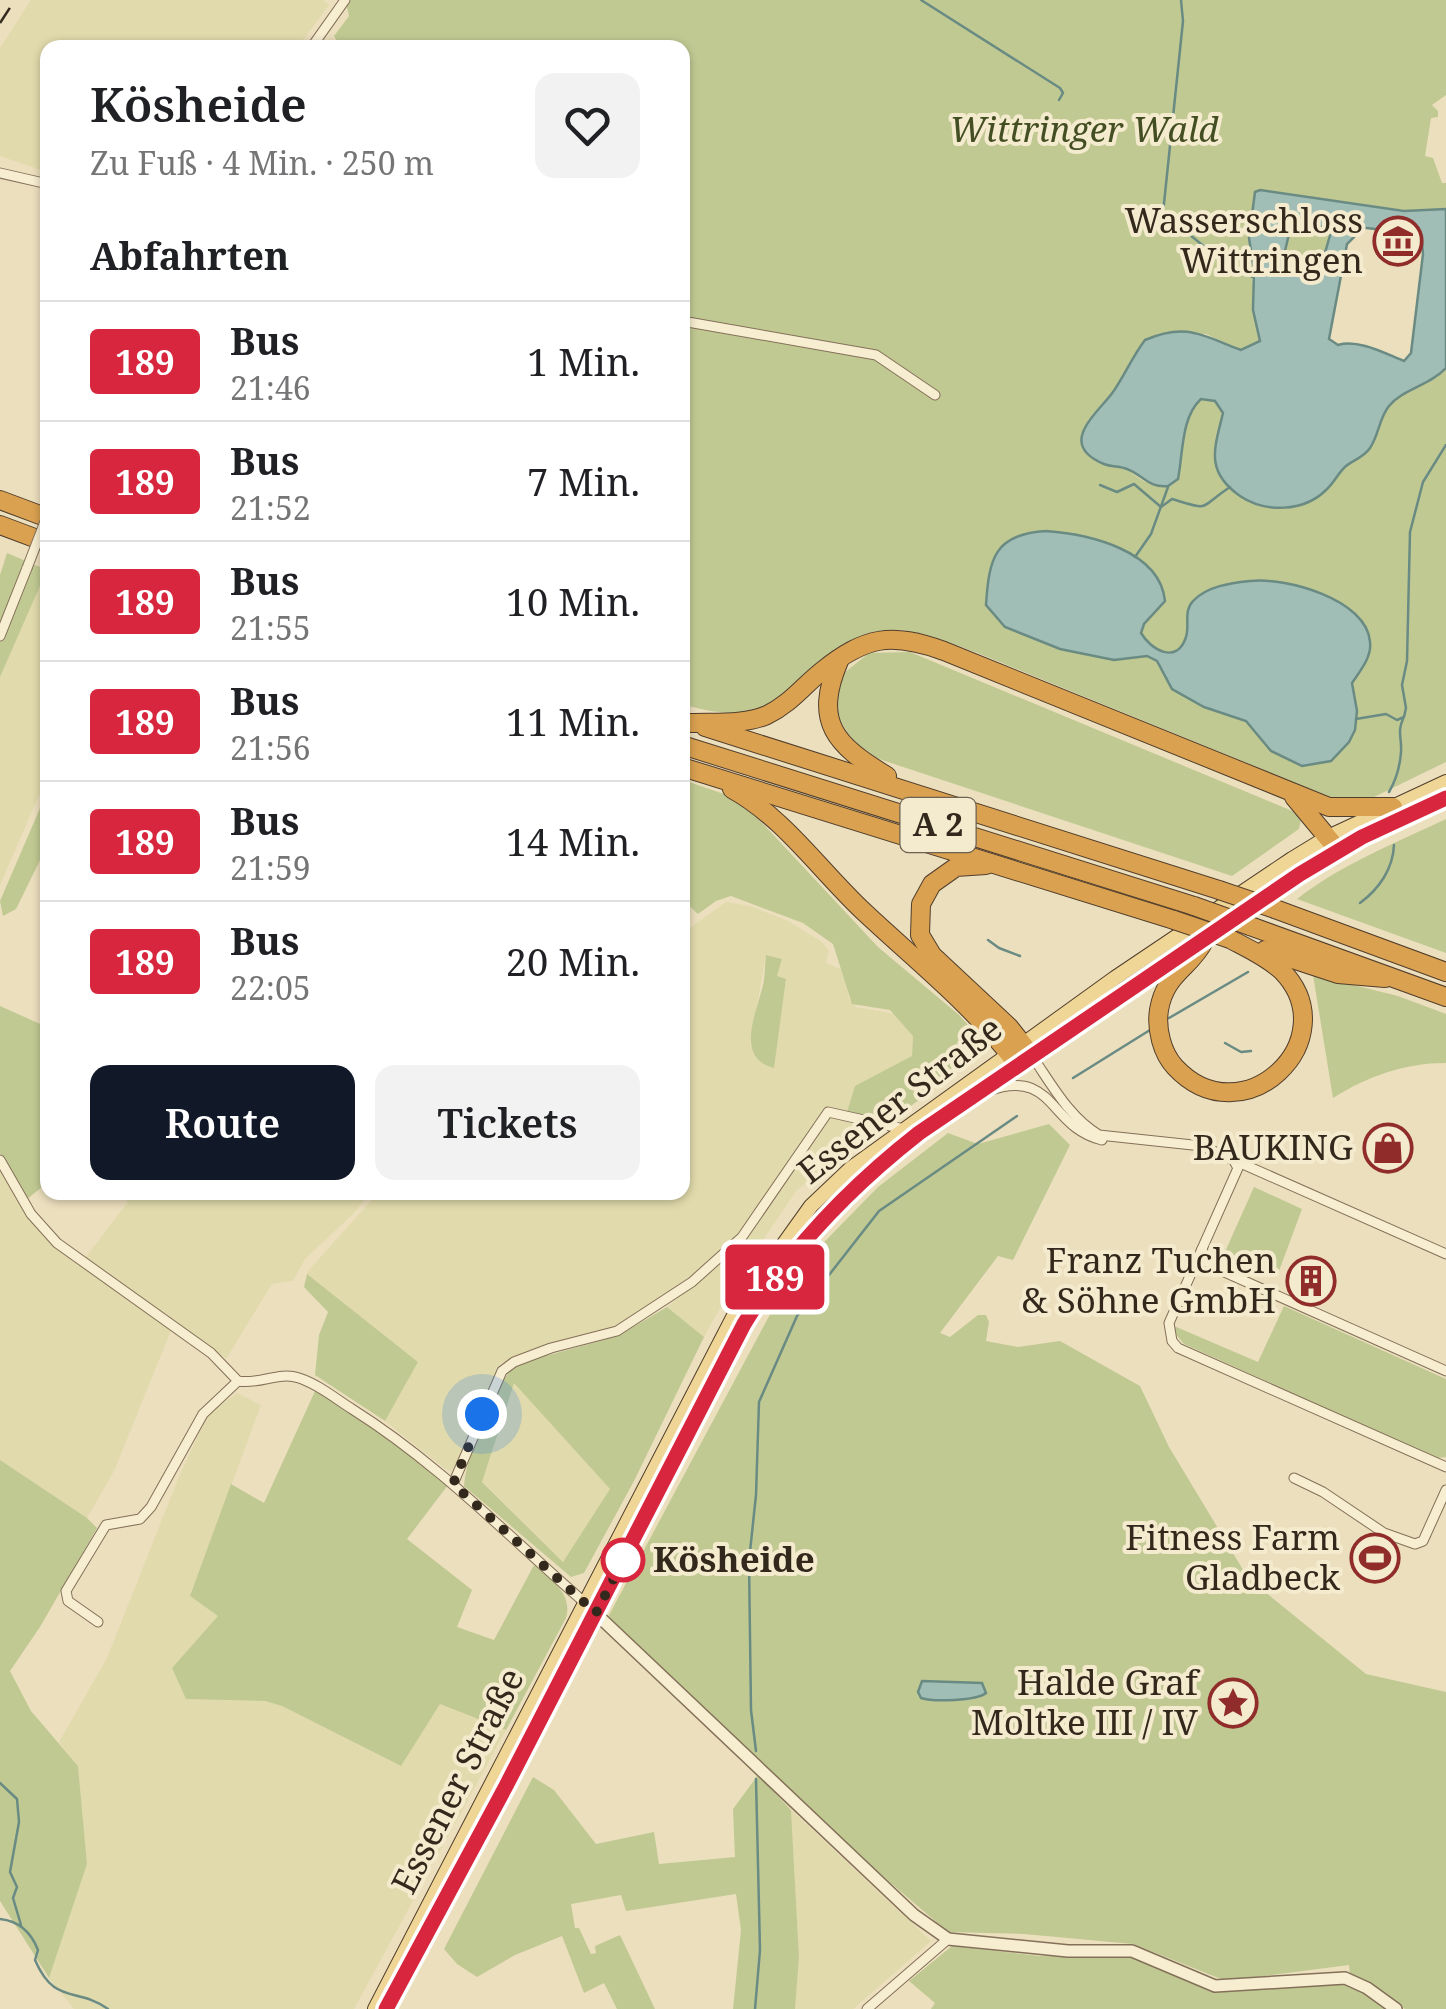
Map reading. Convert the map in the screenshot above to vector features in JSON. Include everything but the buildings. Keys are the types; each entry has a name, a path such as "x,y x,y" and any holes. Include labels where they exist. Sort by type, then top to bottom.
{"highway":[{"path":"0,500 40,513"},
{"path":"0,525 40,540"},
{"path":"690,722 738,722 768,714 794,699 863,644 880,638 918,642 1329,807 1393,807"},
{"path":"839,660 827,698 832,729 857,758 913,792"},
{"name":"A 2","path":"690,723 1219,890 1446,972"},
{"name":"A 2","path":"690,748 1194,906 1446,996"},
{"path":"692,769 1063,883 1338,974 1363,979 1395,978"},
{"path":"692,769 747,797 775,820 860,908 1020,1054"},
{"path":"1288,792 1335,839"},
{"path":"1329,807 1335,839"},
{"path":"1020,1054 924,946 919,926 921,904 940,876 968,864 994,867 1054,885 1063,883"},
{"path":"1204,941 1170,982 1159,1008 1159,1032 1171,1063 1183,1075 1208,1090 1229,1093 1251,1089 1279,1073 1297,1048 1302,1029 1297,995 1282,972 1230,939"}],"main road":[{"name":"Essener Straße","path":"375,2009 744,1324 770,1283 824,1218 908,1142 968,1099 1020,1054 1335,839 1446,782"},
{"name":"Essener Straße","path":"386,2009 738,1308 811,1206 850,1169 904,1129 1204,941 1335,839 1446,798"}],"street":[{"path":"316,40 344,0"},
{"path":"0,173 40,182"},
{"path":"690,322 876,355 936,395"},
{"path":"0,636 40,535"},
{"path":"1020,1054 1042,1094"},
{"path":"1020,1054 1084,1126 1116,1139 1184,1142 1233,1159 1446,1254"},
{"path":"968,1099 1010,1084 1028,1086 1042,1094 1078,1130 1093,1138 1114,1143 1139,1140"},
{"path":"453,1484 502,1371 550,1348 617,1330 692,1282 742,1237 828,1112 904,1129"},
{"path":"1233,1159 1238,1168 1169,1323 1172,1342 1446,1467"},
{"path":"0,1160 30,1214 45,1232 212,1353 238,1381 302,1378 388,1431 453,1484 914,1915 948,1939 1068,1951 1132,1951 1204,1983 1227,1987 1345,1978 1396,2009"},
{"path":"1202,1249 1213,1268 1446,1371"},
{"path":"98,1622 68,1600 66,1591 106,1525 140,1519 152,1507 203,1414 238,1381"},
{"path":"1294,1478 1323,1492 1384,1533 1416,1544 1424,1539 1446,1490"},
{"path":"868,2009 948,1939"}],"shaded area":[{"path":"31,0 324,0 329,5 303,40 40,40 40,170 0,156 0,48"},
{"path":"40,586 40,793 0,885 0,677"},
{"path":"726,902 750,906 788,921 822,942 829,951 826,963 843,970 849,998 856,1007 896,1014 913,1035 912,1056 847,1112 824,1109 739,1234 691,1279 615,1327 500,1363 458,1467 451,1471 385,1421 418,1362 307,1274 372,1200 690,1200 690,928","holes":["766,955 782,959 777,976 786,980 773,1068 753,1052 750,1043"]},
{"path":"829,1118 873,1126 796,1191 734,1283 704,1337 667,1307 721,1261"},
{"path":"0,1166 40,1233 172,1328 114,1471 87,1518 0,1460"},
{"path":"125,1200 364,1200 305,1259 293,1281 272,1284 226,1359 85,1258 128,1202"},
{"path":"514,1382 611,1490 563,1562 482,1481"},
{"path":"237,1393 261,1405 190,1596 219,1616 172,1668 186,1699 265,1701 282,1706 400,1766 440,1704 506,1730 354,2009 74,2009 49,1978 87,1864 78,1766 59,1742 107,1658 208,1414"},
{"path":"791,1810 931,1941 853,2009 795,2009 799,1957"}],"green space":[{"name":"Wittringer Wald","path":"350,0 1446,0 1446,95 1432,105 1438,117 1431,118 1425,156 1433,158 1442,183 1446,183 1446,209 1404,210 1270,191 1251,254 1255,322 1260,341 1241,350 1206,334 1145,340 1124,378 1088,420 1115,467 1126,469 1145,482 1178,479 1184,436 1194,407 1201,399 1215,401 1223,413 1215,458 1221,477 1249,500 1286,507 1318,496 1346,466 1369,451 1383,415 1395,400 1446,368 1446,762 1374,797 1335,799 975,652 915,632 894,630 864,635 840,647 781,698 756,710 724,713 690,706 690,40 336,40 334,36 349,16"},
{"path":"1299,218 1331,231 1322,263 1313,270 1297,267 1284,255 1291,226"},
{"path":"7,553 40,567 40,586 0,677 0,575"},
{"path":"910,652 1302,815 1299,829 1232,876 879,759 854,742 832,709 839,677 869,653"},
{"path":"690,782 724,794 751,811 878,947 959,1015 978,1036 980,1049 975,1059 893,1119 847,1112 855,1086 912,1056 913,1036 890,1010 852,1004 833,944 803,923 731,896 698,914 690,907"},
{"path":"40,808 40,860 16,909 3,916 0,901"},
{"path":"1446,819 1446,953 1297,899 1350,865"},
{"path":"766,955 782,959 777,976 786,979 774,1068 761,1062 751,1043"},
{"path":"1313,975 1398,996 1446,1014 1446,1063 1387,1072 1333,1098"},
{"path":"0,1006 40,1024 40,1189 26,1200 0,1153"},
{"path":"1049,1124 1070,1145 1013,1260 998,1256 940,1333 950,1337 978,1315 986,1315 986,1341 1018,1347 1060,1341 1140,1386 1169,1447 1248,1578 1366,1674 1446,1692 1446,2009 1405,2009 1350,1976 1349,1965 1226,1981 1133,1944 948,1932 865,1861 608,1617 790,1277 878,1187 948,1133 978,1144"},
{"path":"1254,1187 1302,1209 1279,1271 1273,1276 1224,1254"},
{"path":"307,1274 418,1362 385,1421 315,1375 319,1335 328,1312 304,1287"},
{"path":"1284,1306 1446,1379 1446,1457 1437,1458 1184,1344 1174,1332 1174,1326 1258,1362"},
{"path":"667,1307 704,1337 584,1573 571,1577 464,1486 466,1472 491,1401 520,1363 618,1336","holes":["514,1383 610,1489 563,1562 482,1482"]},
{"path":"315,1391 381,1432 448,1485 407,1539 472,1590 457,1627 494,1640 534,1565 563,1594 566,1618 506,1730 440,1704 401,1766 282,1706 265,1701 186,1699 172,1668 218,1616 190,1596 231,1484 264,1503"},
{"path":"0,1460 97,1528 10,1671 31,1711 78,1766 87,1864 49,1978 0,1901"},
{"path":"758,1775 791,1810 799,1957 795,2009 733,2009 741,1930 736,1894 626,1911 621,1895 571,1904 575,1928 579,1928 591,1954 596,1953 595,1946 620,1935 655,2009 617,2009 604,1983 584,1993 562,1936 515,1955 477,1977 457,1964 444,1949 533,1777 554,1790 596,1844 654,1832 659,1864 735,1857 733,1809"},
{"path":"952,1946 1040,1956 1133,1957 1216,1991 1342,1982 1363,1990 1389,2009 931,2009 935,2003 909,1981"}],"water":[{"path":"1255,192 1404,211 1446,209 1446,368 1389,406 1370,448 1346,466 1326,490 1307,503 1284,508 1250,502 1221,477 1215,458 1223,413 1215,401 1201,399 1194,407 1186,426 1178,479 1168,486 1155,485 1127,469 1104,464 1090,456 1082,438 1090,419 1113,392 1145,340 1172,332 1194,333 1241,350 1260,341 1253,310 1254,270 1249,238","holes":["1302,217 1331,232 1322,263 1314,270 1292,266 1284,255 1291,226","1357,227 1421,234 1423,254 1411,353 1404,361 1371,348 1338,345 1329,339 1347,244"]},
{"path":"1046,531 1101,541 1136,557 1150,569 1160,583 1165,601 1141,633 1164,652 1177,651 1182,646 1193,601 1220,586 1250,581 1283,583 1340,603 1365,627 1370,642 1367,658 1352,683 1357,711 1349,742 1331,761 1302,766 1271,751 1246,721 1204,707 1172,689 1157,661 1147,656 1114,660 1060,649 1005,627 986,605 993,562 1015,537"},
{"path":"922,1681 982,1683 986,1693 964,1699 921,1698 918,1692"}],"waterway":[{"path":"921,0 1060,88 1063,93 1059,100"},
{"path":"1181,0 1183,21 1163,213 1227,265 1253,277"},
{"path":"1356,719 1386,714 1397,720 1404,717 1402,685 1407,661 1410,532 1423,482 1446,445"},
{"path":"1100,485 1117,492 1134,484 1161,507 1172,499 1204,506 1230,487"},
{"path":"1135,557 1151,534 1168,487"},
{"path":"1389,792 1400,762 1403,719"},
{"path":"1360,903 1384,878 1394,845"},
{"path":"988,940 1020,956"},
{"path":"1169,1018 1248,972"},
{"path":"1073,1078 1150,1030"},
{"path":"1225,1043 1241,1052 1251,1051"},
{"path":"756,1751 751,1710 749,1561 759,1402 797,1316 879,1211 1017,1116"},
{"path":"755,2009 760,1950 756,1779"},
{"path":"0,1783 17,1799 19,1822 10,1872 17,1887 13,1898 21,1925"},
{"path":"0,1919 19,1925 32,1938 38,1950 35,1960 50,1984 108,2009"}],"railway":[{"path":"0,23 15,0"}],"bus line":[{"name":"189","path":"386,2009 458,1878 744,1324 770,1283 824,1218 919,1133 1300,874 1362,837 1446,798"}],"place":[{"name":"Wasserschloss Wittringen","path":"1398,241"},
{"name":"BAUKING","path":"1388,1148"},
{"name":"Franz Tuchen & Söhne GmbH","path":"1311,1281"},
{"name":"Fitness Farm Gladbeck","path":"1375,1558"},
{"name":"Kösheide","path":"623,1560"},
{"name":"Halde Graf Moltke III / IV","path":"1233,1703"}],"route":[{"path":"482,1414 453,1484 596,1613 628,1551 623,1560"}]}
